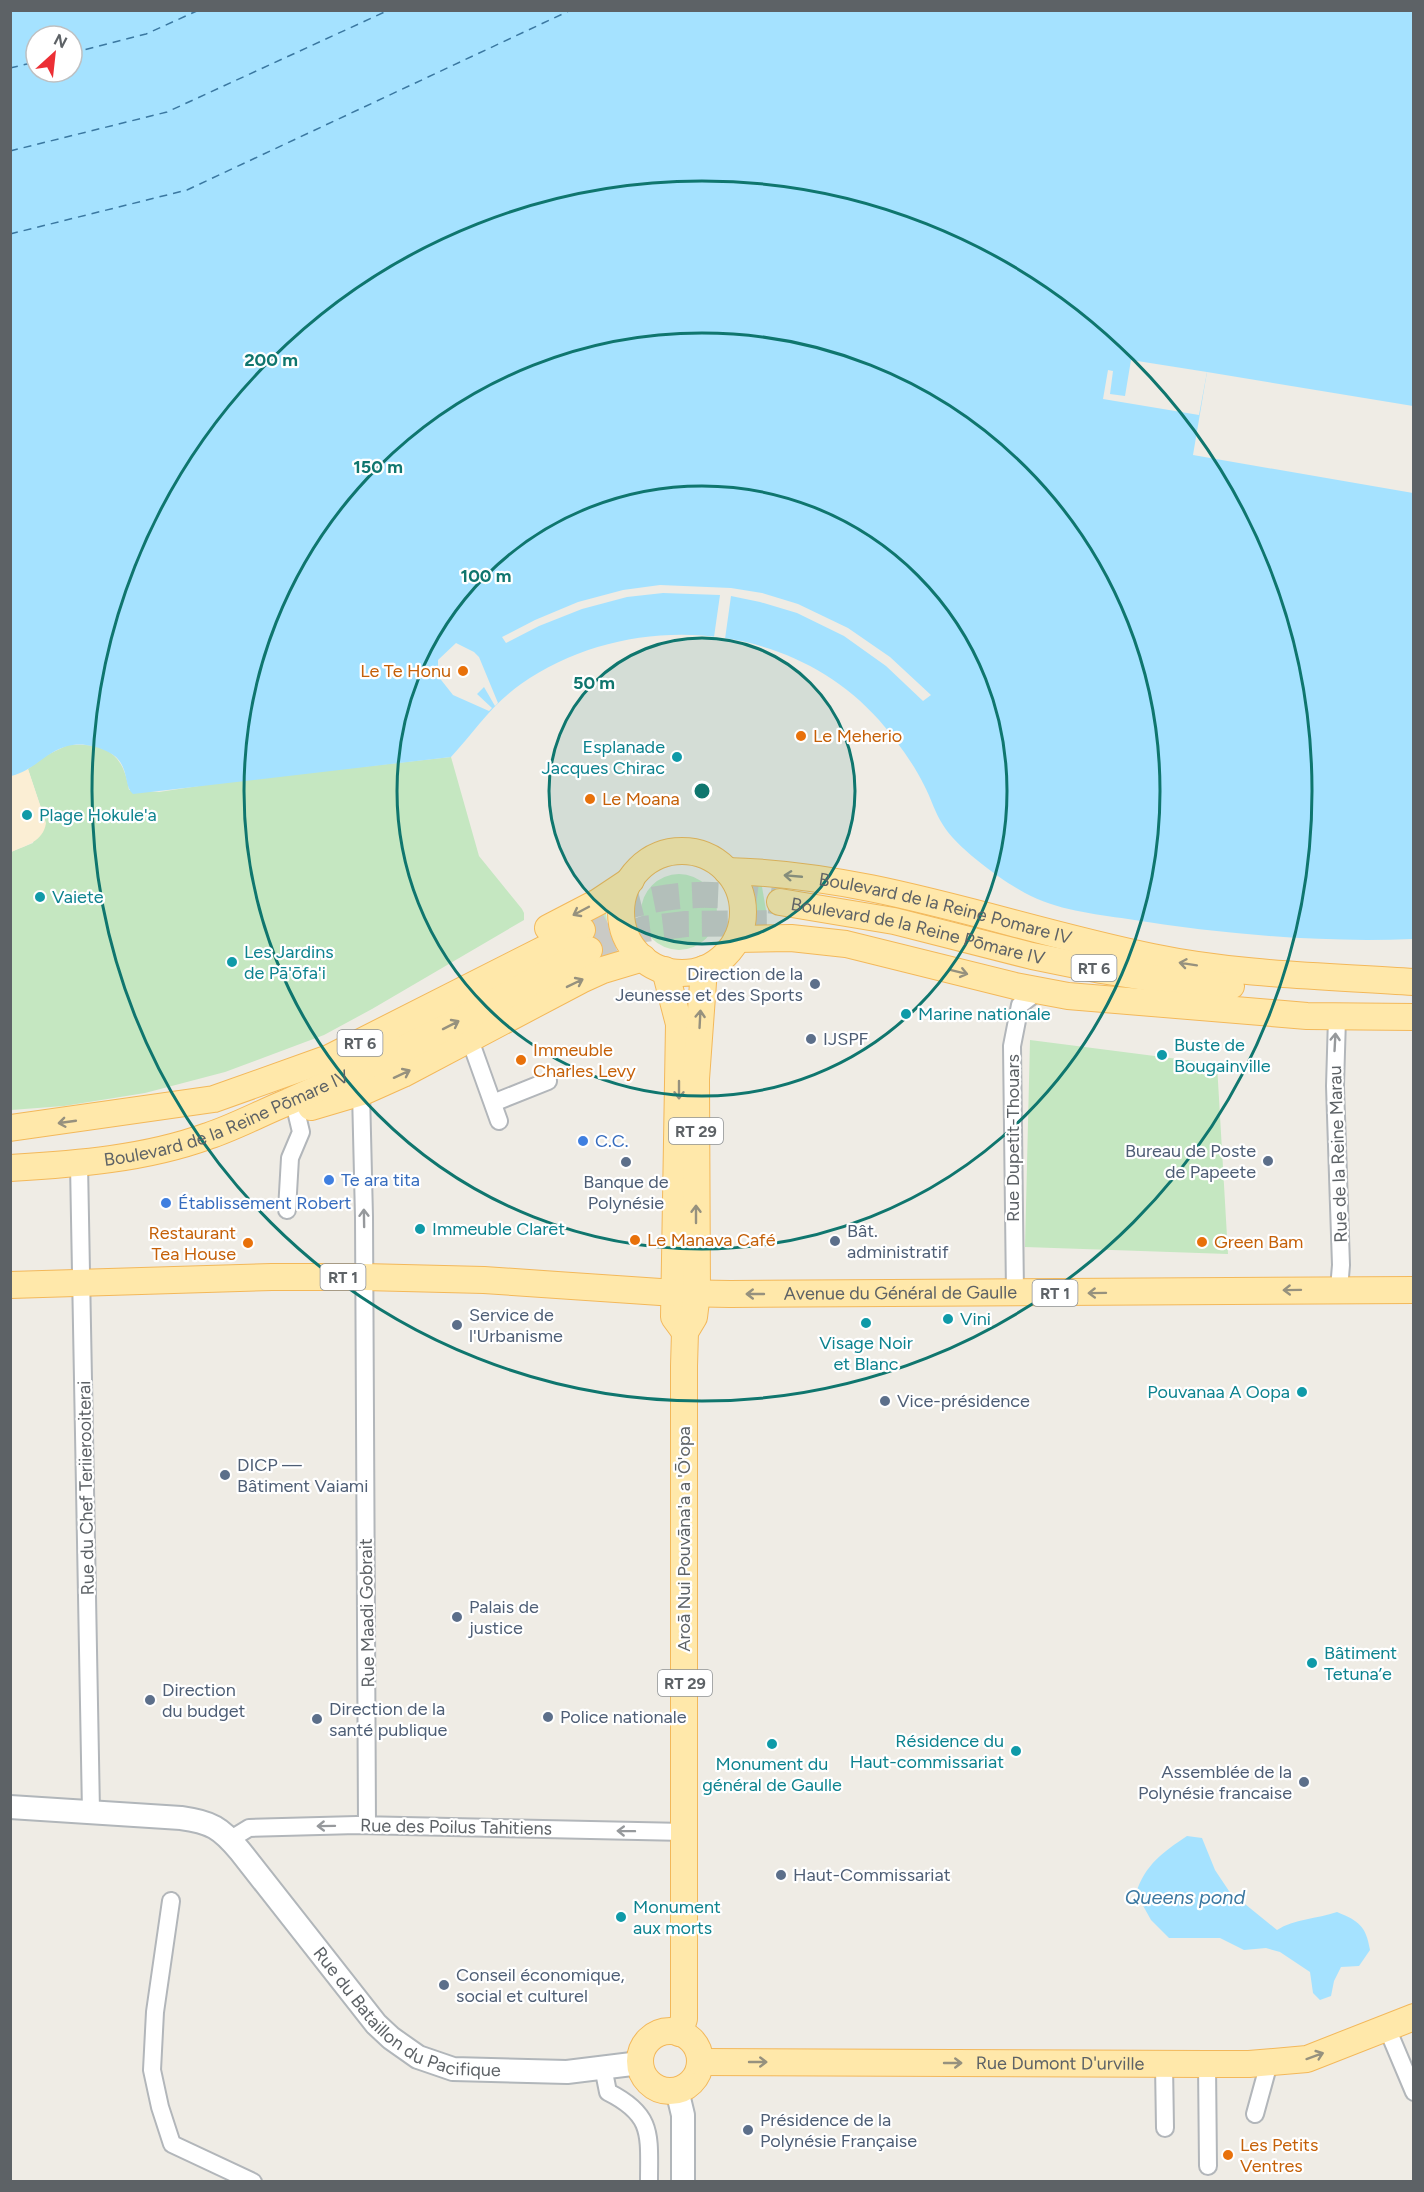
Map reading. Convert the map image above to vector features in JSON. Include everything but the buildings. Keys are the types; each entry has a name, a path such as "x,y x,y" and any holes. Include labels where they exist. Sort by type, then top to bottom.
{"main road":[{"path":"123,1113 260,1069 336,1037 581,912 616,891 630,880 646,862 661,855 692,852 708,857 727,871 737,886 742,904 742,922 737,939 726,954 704,969 680,973 665,970 642,958 630,943 623,926 621,907 630,880"},
{"name":"Boulevard de la Reine Pomare IV","path":"727,871 798,876 850,883 1099,946 1198,966 1279,974 1413,982"},
{"name":"Boulevard de la Reine Pōmare IV","path":"1220,1009 1112,989 779,912 894,921 1032,956 1176,982 1305,991 1413,982"},
{"path":"737,939 791,938 846,944 1038,991 1068,996 1220,1009"},
{"name":"Boulevard de la Reine Pōmare IV","path":"10,1128 214,1099 329,1058 585,940 519,990 360,1071 207,1137 156,1150 79,1164 10,1168"},
{"path":"207,1137 361,1092 403,1074 470,1040 581,980 603,970 642,958"},
{"name":"Aroā Nui Pouvāna'a a 'Ō'opa","path":"679,2033 684,2019 685,1332 674,1317 686,1293 696,1079 704,969"},
{"name":"Aroā Nui Pouvāna'a a 'Ō'opa","path":"665,970 679,1024 686,1293"},
{"name":"RT 6","path":"1220,1009 1337,1018 1413,1017"},
{"name":"RT 1","path":"10,1285 250,1277 364,1277 484,1280 686,1293"},
{"name":"Avenue du Général de Gaulle","path":"686,1293 1413,1290"},
{"name":"Rue du Bataillon du Pacifique","path":"10,1807 198,1820 214,1826 231,1839 376,2024 391,2038 428,2062 453,2069 567,2072 640,2062"},
{"name":"Rue Dumont D'urville","path":"700,2062 1269,2063 1307,2059 1413,2017"},
{"path":"666,2032 679,2033 694,2044 700,2062 693,2080 677,2090 662,2090 645,2078 640,2062 642,2050 649,2040 666,2032"},
{"path":"677,2090 683,2115 683,2181"}],"street":[{"name":"Rue Dupetit-Thouars","path":"1015,1293 1012,1046 1020,1005 1038,991"},
{"name":"Rue de la Reine Marau","path":"1337,1018 1335,1086 1341,1265 1339,1289"},
{"path":"470,1040 499,1121"},
{"path":"493,1103 548,1081"},
{"name":"Rue Maadi Gobrait","path":"361,1092 368,1826"},
{"path":"287,1210 290,1158 301,1132 296,1111"},
{"name":"Rue du Chef Teriierooiterai","path":"79,1164 91,1812"},
{"name":"Rue des Poilus Tahitiens","path":"231,1839 249,1828 368,1826 685,1832"},
{"path":"171,1901 154,2024 152,2070 160,2107 172,2144 253,2181"},
{"path":"1387,2028 1413,2092"},
{"path":"1255,2114 1269,2063"},
{"path":"1164,2064 1165,2128"},
{"path":"1207,2064 1208,2166"},
{"path":"603,2067 608,2092 626,2101 646,2127 649,2140 649,2181"}],"green space":[{"name":"Les Jardins de Pā'ōfa'i","path":"68,745 92,746 110,752 122,767 129,790 159,792 225,782 451,757 479,856 522,909 524,920 324,1035 225,1072 145,1093 64,1106 11,1110 11,852 33,843 41,808 28,769 47,755"},
{"path":"679,874 694,877 706,885 714,897 717,912 714,927 706,939 694,947 679,950 664,947 652,939 644,927 641,912 644,897 652,885 664,877"},
{"path":"761,881 766,910 765,930 753,928 755,897 750,883"},
{"path":"605,905 609,937 618,955 607,960 598,939 594,910"},
{"path":"1030,1040 1217,1064 1228,1254 1025,1247"}],"sand":[{"name":"Plage Hokule'a","path":"28,769 46,823 38,839 11,852 11,776"}],"water":[{"path":"10,11 1413,11 1413,406 1207,372 1193,455 1413,493 1413,939 1342,940 1234,933 1089,913 1037,899 992,872 958,844 940,820 919,776 903,751 879,720 842,686 801,661 755,644 707,636 658,636 610,644 564,660 510,692 451,757 133,794 128,787 123,767 116,757 109,752 86,745 64,747 11,776"},
{"name":"Queens pond","path":"1187,1836 1202,1838 1215,1870 1229,1891 1277,1930 1284,1926 1337,1912 1360,1925 1366,1935 1370,1950 1359,1966 1341,1967 1334,1981 1331,1996 1320,2000 1313,1993 1310,1972 1280,1952 1266,1948 1244,1950 1220,1938 1169,1938 1151,1920 1136,1893 1144,1875 1156,1860"}],"pier":[{"path":"1131,360 1207,372 1199,415 1103,399 1108,370 1113,371 1110,394 1125,396"},
{"path":"660,585 731,588 762,593 798,604 848,628 890,657 931,695 923,701 886,666 844,636 797,613 731,596 725,639 714,637 720,595 663,593 627,597 582,609 539,626 506,643 502,637 578,602 623,590"},
{"path":"456,643 479,657 498,703 495,706 484,687 477,694 492,708 489,711 453,695 438,676 438,660"}],"ferry route":[{"path":"84,50 146,34 199,10"},
{"path":"10,151 167,112 389,10"},
{"path":"10,234 187,190 571,10"},
{"path":"10,68 24,65"}],"tunnel":[{"path":"582,930 632,905 670,897 724,895 780,902"},
{"path":"589,950 644,929 686,924 779,923"}],"place":[{"name":"Le Te Honu","path":"463,671"},
{"name":"Le Meherio","path":"801,736"},
{"name":"Esplanade Jacques Chirac","path":"677,757"},
{"name":"Le Moana","path":"590,799"},
{"name":"Plage Hokule'a","path":"27,815"},
{"name":"Vaiete","path":"40,897"},
{"name":"Les Jardins de Pā'ōfa'i","path":"232,962"},
{"name":"Direction de la Jeunesse et des Sports","path":"815,984"},
{"name":"Marine nationale","path":"906,1014"},
{"name":"IJSPF","path":"811,1039"},
{"name":"Buste de Bougainville","path":"1162,1055"},
{"name":"Immeuble Charles Levy","path":"521,1060"},
{"name":"C.C.","path":"583,1141"},
{"name":"Bureau de Poste de Papeete","path":"1268,1161"},
{"name":"Banque de Polynésie","path":"626,1162"},
{"name":"Te ara tita","path":"329,1180"},
{"name":"Établissement Robert","path":"166,1203"},
{"name":"Immeuble Claret","path":"420,1229"},
{"name":"Le Manava Café","path":"635,1240"},
{"name":"Bât. administratif","path":"835,1241"},
{"name":"Green Bam","path":"1202,1242"},
{"name":"Restaurant Tea House","path":"248,1243"},
{"name":"Vini","path":"948,1319"},
{"name":"Visage Noir et Blanc","path":"866,1323"},
{"name":"Service de l'Urbanisme","path":"457,1325"},
{"name":"Pouvanaa A Oopa","path":"1302,1392"},
{"name":"Vice-présidence","path":"885,1401"},
{"name":"DICP — Bâtiment Vaiami","path":"225,1475"},
{"name":"Palais de justice","path":"457,1617"},
{"name":"Bâtiment Tetuna’e","path":"1312,1663"},
{"name":"Direction du budget","path":"150,1700"},
{"name":"Police nationale","path":"548,1717"},
{"name":"Direction de la santé publique","path":"317,1719"},
{"name":"Monument du général de Gaulle","path":"772,1744"},
{"name":"Résidence du Haut-commissariat","path":"1016,1751"},
{"name":"Assemblée de la Polynésie francaise","path":"1304,1782"},
{"name":"Haut-Commissariat","path":"781,1875"},
{"name":"Monument aux morts","path":"621,1917"},
{"name":"Conseil économique, social et culturel","path":"444,1985"},
{"name":"Présidence de la Polynésie Française","path":"748,2130"},
{"name":"Les Petits Ventres","path":"1228,2155"}]}
